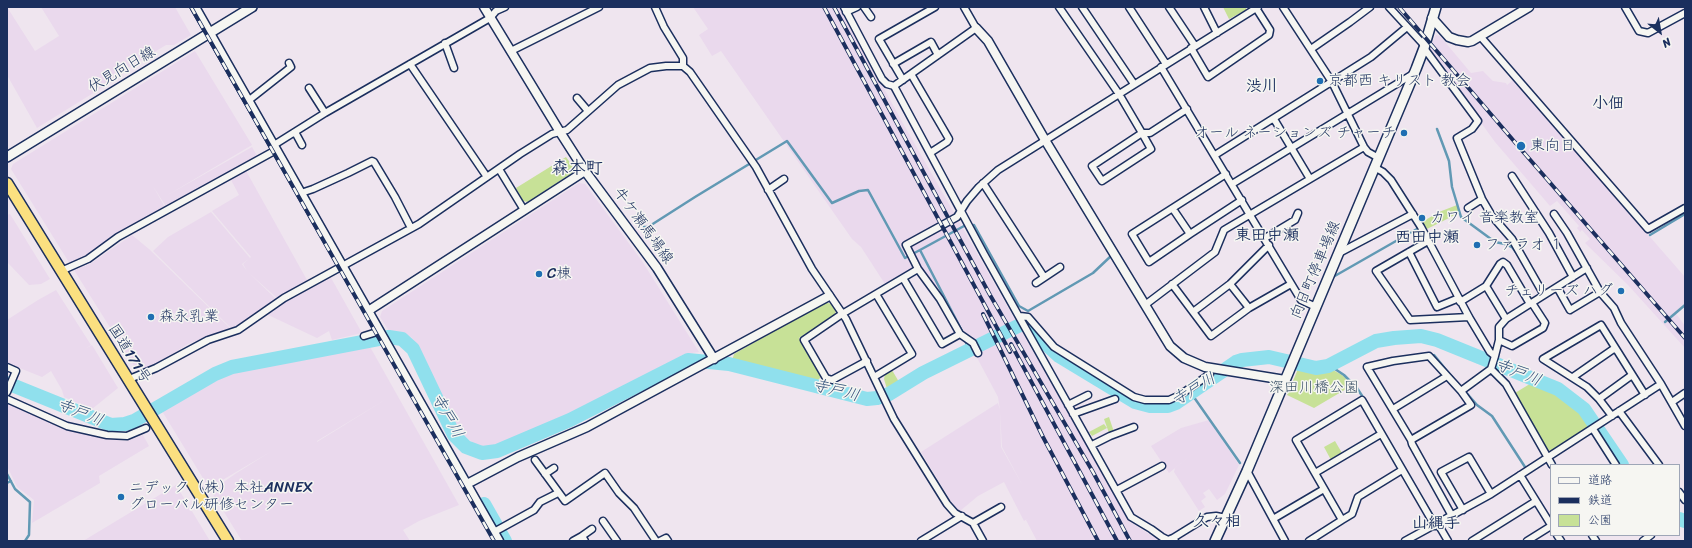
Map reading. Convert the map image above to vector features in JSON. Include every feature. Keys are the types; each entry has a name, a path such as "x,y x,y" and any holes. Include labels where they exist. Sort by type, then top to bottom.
{"highway":[{"name":"国道171号","path":"7,183 127,380 228,541"}],"main road":[{"name":"伏見向日線","path":"7,157 252,7"},
{"name":"向日町停車場線","path":"1215,541 1247,471 1339,253 1424,47 1436,7"}],"street":[{"path":"195,7 499,541"},
{"name":"牛ケ瀬馬場線","path":"484,7 585,171 653,263 714,359"},
{"path":"61,271 88,259 118,237 275,147 294,132 324,113 490,18 496,11 505,7"},
{"path":"510,51 599,7"},
{"path":"655,7 664,27 683,58 683,66"},
{"path":"857,7 845,9 882,79 887,84 894,86 1068,405 1092,445 1131,517 1168,540 1174,540 1207,517 1216,516 1226,518"},
{"path":"864,7 871,16"},
{"path":"903,80 879,39 935,7"},
{"path":"964,7 976,28 988,41 1045,140 1166,340 1179,355 1205,367 1285,380"},
{"path":"1059,7 1119,94 1142,133 1151,149 1102,181 1092,166 1142,133 1150,133 1187,109"},
{"path":"1082,7 1134,84"},
{"path":"1129,7 1164,65 1187,109 1291,284 1301,300 1316,307"},
{"path":"977,351 973,343 960,334 940,299 918,269 906,245 957,217 983,183 998,170 1164,65 1193,47 1217,33 1255,8 1270,30 1268,35 1208,77 1193,47 1169,7"},
{"path":"1204,7 1217,33"},
{"path":"1283,7 1332,82 1364,148 1378,157"},
{"path":"1311,49 1370,7"},
{"path":"1389,7 1424,47 1478,121 1472,129 1457,138 1482,199 1492,216 1512,239 1544,295"},
{"path":"1432,18 1452,38 1468,42 1529,7"},
{"path":"1625,7 1640,31 1648,33 1685,13"},
{"path":"1215,156 1371,57 1407,27"},
{"path":"894,86 976,28"},
{"path":"1480,36 1648,229 1685,208"},
{"path":"894,64 930,42 938,55"},
{"path":"445,43 454,68"},
{"path":"248,101 292,68 290,63"},
{"path":"410,64 487,177"},
{"path":"127,380 156,368 208,340 238,330 284,298 343,267 411,228 552,134 566,130 618,85 650,68 683,66 690,72 753,164 812,269 842,314 867,361 894,419 947,504 956,513 973,523 983,541"},
{"path":"911,74 948,139 947,142 930,153"},
{"path":"1232,184 1413,74"},
{"path":"309,88 324,113"},
{"path":"577,98 588,111"},
{"path":"1274,119 1310,179"},
{"path":"294,132 302,144"},
{"path":"1145,305 1215,252 1224,230 1364,148"},
{"path":"301,193 313,189 372,161 395,197 411,228"},
{"path":"1374,167 1391,180 1413,214 1459,300 1490,352 1493,363 1551,464"},
{"path":"499,169 524,210"},
{"path":"368,310 585,171"},
{"path":"1226,174 1132,234 1149,262 1242,200"},
{"path":"1512,176 1549,233 1573,277"},
{"path":"768,190 784,179"},
{"path":"983,183 1044,277"},
{"path":"1468,208 1482,199"},
{"path":"1173,209 1190,234"},
{"path":"1265,238 1296,220 1298,213"},
{"path":"1339,253 1413,214"},
{"path":"1554,214 1600,292 1614,308 1621,323 1661,384 1685,426"},
{"path":"1428,241 1376,271 1410,320 1469,317"},
{"path":"1193,312 1230,284 1269,245"},
{"path":"1409,252 1437,307 1459,300 1486,286 1500,264 1504,262 1545,323 1543,328 1512,346 1499,340"},
{"path":"1036,283 1060,267"},
{"path":"1461,391 1493,363 1499,340 1499,327 1506,319 1587,268"},
{"path":"867,361 832,380 826,378 804,340 842,314 918,269"},
{"path":"903,278 942,344 960,334"},
{"path":"1172,284 1212,336 1249,308 1291,284"},
{"path":"1230,284 1249,308"},
{"path":"1486,286 1506,319"},
{"path":"1557,288 1570,310 1600,292"},
{"path":"874,377 912,354 876,294"},
{"path":"467,484 518,457 587,427 829,296"},
{"path":"1021,319 1028,317 1054,347 1134,397 1145,400 1169,400 1180,395 1210,374"},
{"path":"1612,416 1600,399 1573,377 1542,359 1601,325 1645,395"},
{"path":"364,336 383,336"},
{"path":"1573,377 1615,348"},
{"path":"1411,440 1472,405 1429,356 1367,366 1411,440 1452,516"},
{"path":"7,367 16,371 7,392"},
{"path":"1393,409 1447,376"},
{"path":"1600,399 1632,376"},
{"path":"1405,541 1437,525 1520,476 1547,456 1601,424 1661,384"},
{"path":"1672,402 1685,393"},
{"path":"1068,405 1088,394"},
{"path":"7,399 67,426 107,436 127,436 146,428"},
{"path":"1073,414 1115,399"},
{"path":"1342,520 1296,440 1362,400 1380,434 1448,541"},
{"path":"1619,411 1658,464"},
{"path":"1092,445 1134,427"},
{"path":"1594,428 1615,464"},
{"path":"1315,473 1380,434"},
{"path":"1462,510 1441,472 1469,457 1490,494"},
{"path":"535,460 565,501 605,473 619,493 634,508 656,541"},
{"path":"1117,490 1162,466"},
{"path":"545,474 554,468"},
{"path":"1309,541 1352,514 1358,497 1402,470"},
{"path":"1247,471 1285,541"},
{"path":"1520,476 1550,524"},
{"path":"1273,520 1324,488"},
{"path":"494,532 534,510 540,502 558,492"},
{"path":"1472,541 1536,501"},
{"path":"973,523 1001,507"},
{"path":"921,541 962,516"},
{"path":"603,521 617,541"},
{"path":"1527,541 1550,527"},
{"path":"573,541 584,538 592,529"},
{"path":"660,541 666,538 668,541"}],"shaded area":[{"path":"7,7 35,51 59,36 41,7 175,7 191,35 174,45 166,45 118,74 103,87 37,128 7,75"},
{"path":"693,7 840,7 900,118 1130,522 1160,541 1037,541 1026,520 1029,518 1024,521 1004,482 978,496 960,511 954,506 921,452 998,403 1000,410 998,397 975,354 980,351 972,336 965,332 920,264 885,284 861,247 852,239 721,51 712,56 699,35 708,29","holes":["1000,412 1002,447 1024,488 1001,447"]},
{"path":"1436,35 1440,36 1471,73 1483,71 1493,81 1506,83 1507,85 1513,80 1685,277 1685,304 1675,312 1685,326 1685,348 1628,285 1585,243 1590,239 1582,230 1580,232 1577,228 1579,226 1557,201 1550,206 1495,142 1428,50"},
{"path":"195,51 252,145 166,196 252,147 259,159 168,210 153,186 166,209 87,257 70,264 11,169 13,164"},
{"path":"245,169 307,280 277,298 249,273 276,299 232,329 153,251 168,237 211,212 250,258 251,257 212,211 239,195 230,178"},
{"path":"579,183 585,184 642,261 699,352 685,354 585,406 495,446 477,446 460,432 418,346 411,337 400,332 389,331 380,317 382,311"},
{"path":"10,214 50,279 41,284 29,285 8,263 7,264 7,215"},
{"path":"132,235 149,249 232,330 208,336 188,344 148,369 138,372 74,270 90,264"},
{"path":"330,276 362,333 332,340 329,331 317,338 264,313 304,289"},
{"path":"56,290 91,345 85,349 92,345 118,388 92,409 64,397 62,390 51,371 42,377 7,363 7,320"},
{"path":"369,345 459,505 419,521 403,530 410,541 242,541 211,491 270,452 209,488 162,411 225,375","holes":["388,398 317,442 317,441"]},
{"path":"7,403 63,426 107,439 126,441 143,435 149,446 99,476 100,483 32,523 34,500 17,487 7,466"},
{"path":"1209,420 1239,465 1225,494 1217,500 1209,489 1203,493 1206,497 1201,501 1205,507 1199,511 1174,472 1175,468 1169,473 1151,446 1181,428"},
{"path":"176,485 210,541 83,541"}],"green space":[{"path":"1223,7 1246,7 1246,10 1229,19"},
{"path":"566,157 574,168 572,173 528,202 523,201 516,188"},
{"path":"1457,205 1459,213 1427,229 1422,222 1439,212"},
{"path":"825,302 831,304 836,311 834,316 799,338 821,377 817,381 732,361 734,354"},
{"name":"深田川橋公園","path":"1298,369 1309,371 1333,370 1342,375 1353,385 1314,408 1287,395"},
{"path":"892,370 899,382 887,389 884,379 885,374"},
{"path":"1533,382 1563,396 1582,412 1592,425 1552,451 1547,450 1515,393"},
{"path":"1109,417 1114,432 1109,433 1104,419"},
{"path":"1104,424 1107,428 1092,436 1089,432"},
{"path":"1335,441 1342,453 1331,460 1324,447"}],"waterway":[{"path":"1437,129 1449,161 1452,187 1461,217 1495,242 1512,247 1518,255"},
{"path":"644,227 648,227 787,141 832,203 859,191 868,190 905,258 920,250 964,335"},
{"path":"1650,235 1685,214"},
{"path":"920,250 964,226 974,225 1019,306 1028,311 1093,273 1111,256"},
{"path":"1333,277 1417,229"},
{"path":"1665,322 1685,305"},
{"name":"寺戸川","path":"7,383 111,425 125,424 134,421 215,374 232,367 389,337 402,339 413,349 454,435 466,447 482,453 497,451 570,420 688,360 729,364 867,399 877,398 889,394 923,373 1022,324 1026,325 1037,333 1059,356 1135,402 1150,406 1168,406 1176,403 1236,362 1242,360 1269,357 1316,368 1328,366 1376,341 1421,336 1437,340 1558,389 1584,409 1621,464"},
{"path":"965,340 969,350"},
{"path":"1434,355 1456,382"},
{"path":"1329,365 1344,375 1357,388 1368,405"},
{"path":"1464,390 1477,405 1492,416 1525,467"},
{"path":"1191,393 1240,463"},
{"path":"7,474 15,489 30,502 29,535 25,541"},
{"path":"7,483 11,481"},
{"path":"1423,500 1436,521"},
{"path":"484,504 505,541"},
{"name":"寺戸川","path":"1680,519 1685,521"}],"railway":[{"path":"191,7 494,541"},
{"path":"824,7 1010,352"},
{"path":"834,7 990,295 1093,472 1130,541"},
{"path":"1399,7 1685,338"},
{"path":"983,314 1043,437 1098,541"},
{"path":"1011,344 1117,541"}],"place":[{"name":"京都西 キリスト 教会","path":"1320,81"},
{"name":"オール ネーションズ チャーチ","path":"1404,133"},
{"name":"東向日","path":"1521,146"},
{"name":"カワイ 音楽教室","path":"1422,218"},
{"name":"ファラオ １","path":"1477,245"},
{"name":"C棟","path":"539,274"},
{"name":"チェリーズ ハグ","path":"1621,291"},
{"name":"森永乳業","path":"151,317"},
{"name":"ニデック（株）本社ANNEX グローバル研修センター","path":"121,497"}],"district":[{"name":"渋川","path":"1262,87"},
{"name":"小佃","path":"1608,104"},
{"name":"森本町","path":"577,169"},
{"name":"東田中瀬","path":"1267,236"},
{"name":"西田中瀬","path":"1427,238"},
{"name":"久々相","path":"1217,522"},
{"name":"山縄手","path":"1436,524"}]}
